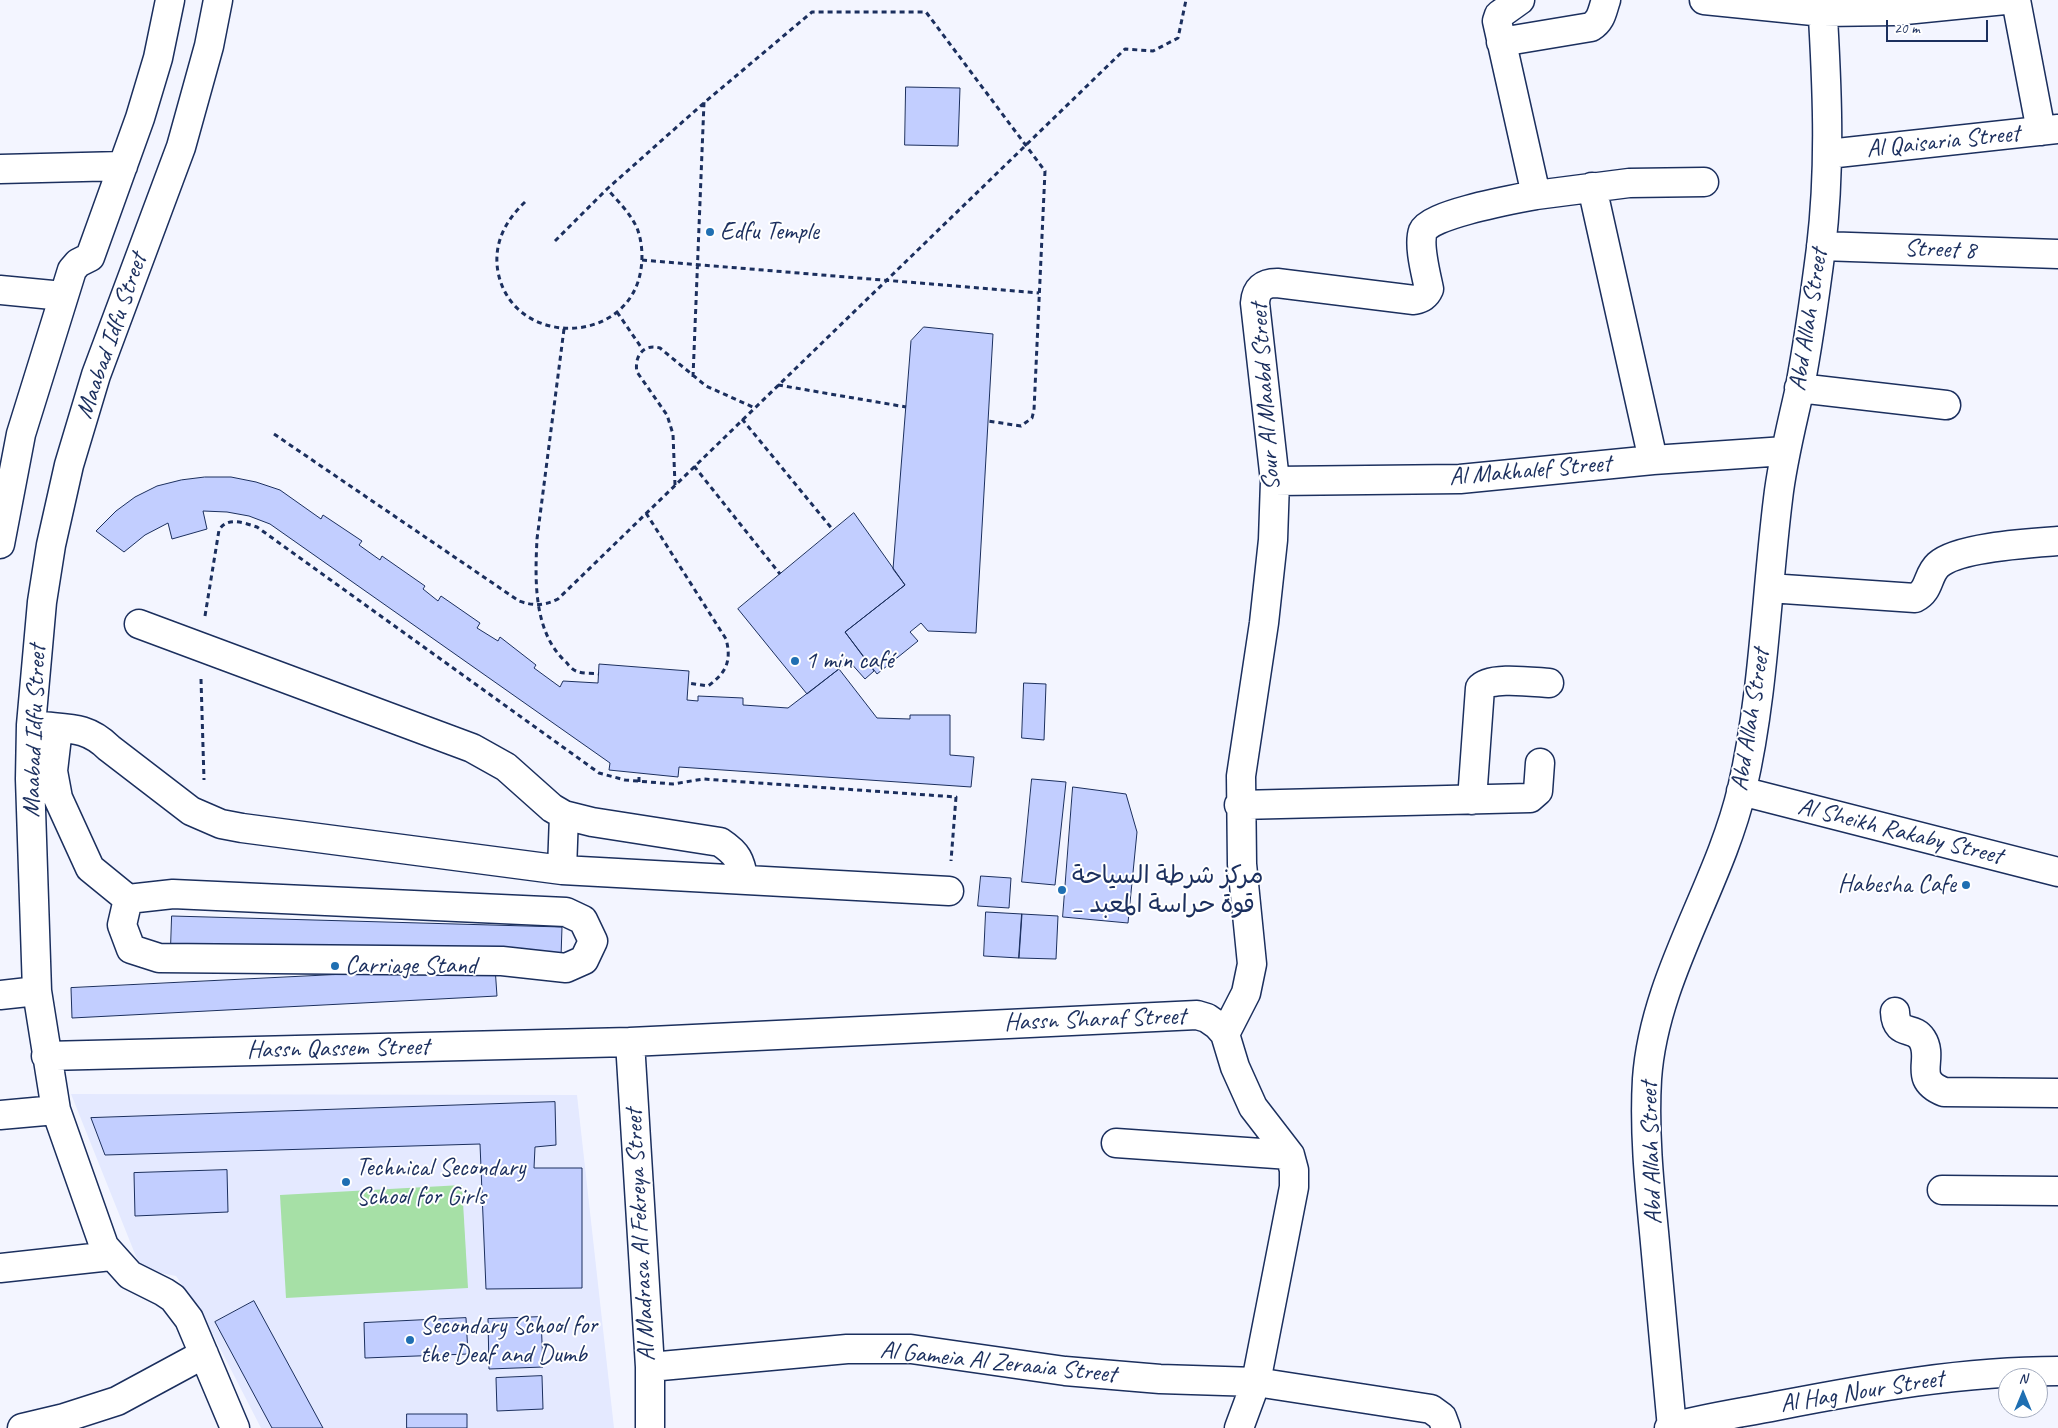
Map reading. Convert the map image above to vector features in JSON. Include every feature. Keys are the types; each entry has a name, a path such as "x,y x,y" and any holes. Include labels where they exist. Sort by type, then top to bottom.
{"street":[{"path":"0,544 10,435 64,296 72,270 78,263 90,257 123,166 158,58 170,0"},
{"name":"Maabad Idfu Street","path":"218,0 209,46 181,147 96,375 69,465 51,546 42,602 31,725 30,779 36,991 56,1110 104,1246 130,1275 173,1298 189,1319 235,1428"},
{"path":"1520,0 1499,15 1497,21 1536,195 1592,187 1657,182 1704,182"},
{"path":"1501,42 1591,27 1597,23 1601,16 1606,0"},
{"path":"1704,0 1894,11 1959,3 2005,0"},
{"path":"2016,0 2050,130"},
{"name":"Abd Allah Street","path":"1671,1428 1648,1168 1647,1077 1654,1031 1668,986 1724,849 1741,791 1754,729 1778,498 1785,451 1799,388 1821,246 1828,154 1823,6"},
{"name":"Al Qaisaria Street","path":"1828,154 2050,130"},
{"path":"0,169 123,166"},
{"path":"1592,187 1653,460"},
{"name":"Sour Al Maabd Street","path":"1225,1034 1246,993 1252,964 1242,864 1240,776 1270,580 1275,481 1254,302 1256,294 1261,287 1268,283 1277,283 1414,300 1421,298 1426,295 1429,289 1422,244 1423,230 1427,225 1466,211 1536,195"},
{"name":"Street 8","path":"1821,246 2058,254"},
{"path":"0,290 64,296"},
{"path":"1799,388 1946,405"},
{"name":"Al Makhalef Street","path":"1275,481 1460,479 1653,460 1785,451"},
{"path":"1769,588 1915,598 1926,590 1932,573 1938,565 1947,559 1996,548 2058,541"},
{"path":"140,624 472,748 506,767 552,808 564,815 592,822 720,842 731,849 740,859 744,880"},
{"path":"1472,800 1480,688 1483,684 1492,681 1549,683"},
{"path":"31,725 77,729 98,737 109,748 185,807 206,818 242,828 562,870 949,891"},
{"path":"58,728 53,771 58,798 90,868 128,899 173,894 566,912 583,920 593,940 584,960 566,968 502,961 159,958 131,949 122,925 128,899"},
{"path":"1240,806 1530,798 1538,791 1540,764"},
{"name":"Al Sheikh Rakaby Street","path":"1741,791 2058,872"},
{"path":"562,870 564,815"},
{"path":"0,995 36,991"},
{"path":"1894,1012 1895,1021 1900,1027 1917,1034 1922,1039 1927,1078 1931,1085 1937,1089 1944,1092 2058,1093"},
{"name":"Hassn Sharaf Street","path":"630,1042 1185,1014 1207,1018 1225,1034"},
{"path":"1225,1034 1235,1066 1253,1107 1290,1154 1294,1170 1294,1187 1256,1382 1239,1428"},
{"name":"Hassn Qassem Street","path":"46,1056 630,1042"},
{"name":"Al Madrasa Al Fekreya Street","path":"630,1042 650,1367 650,1428"},
{"path":"0,1115 56,1110"},
{"path":"1116,1143 1290,1154"},
{"path":"1942,1190 2058,1191"},
{"path":"0,1268 111,1256"},
{"name":"Al Gameia Al Zeraaia Street","path":"650,1367 847,1349 879,1348 944,1353 1065,1371 1160,1379 1256,1382 1432,1409 1442,1417 1446,1428"},
{"path":"22,1428 64,1418 117,1401 204,1354"},
{"name":"Al Hag Nour Street","path":"1671,1428 1914,1381 1979,1375 2058,1372"}],"path":[{"path":"274,434 519,601 530,605 539,605 558,599 1125,49 1153,51 1178,38 1186,0"},
{"path":"556,241 607,189 704,102 812,12 926,12 1046,171 1034,410 1032,418 1021,426 988,421"},
{"path":"693,377 704,102"},
{"path":"526,202 512,214 504,228 498,245 496,262 500,279 507,295 517,308 531,319 547,326 564,329 592,326 605,320 627,302 635,289 640,275 642,260 637,228 607,189"},
{"path":"642,260 884,282 1039,293"},
{"path":"616,312 643,350"},
{"path":"564,329 537,539 536,570 539,605 546,634 558,656 575,671 599,674"},
{"path":"675,485 674,434 667,416 637,372 638,356 643,350 654,347 660,348 693,377 721,394 755,408"},
{"path":"778,385 906,407"},
{"path":"742,420 833,530"},
{"path":"694,466 780,574"},
{"path":"646,513 726,638 729,650 726,666 719,678 708,686 688,683"},
{"path":"206,818 200,681 204,624 219,530 225,523 230,522 257,527 600,772 612,778 673,784 703,779 956,798 949,891"},
{"path":"639,773 639,782"}],"shaded area":[{"name":"Technical Secondary School for Girls","path":"71,1094 577,1095 614,1428 261,1428 205,1319 176,1276 141,1269"}],"green space":[{"path":"462,1185 468,1288 286,1298 280,1195"}],"building":[{"path":"906,87 960,88 958,146 905,145"},
{"path":"924,327 993,334 976,633 928,631 921,623 910,632 918,641 877,674 845,632 905,585 893,569 911,341"},
{"path":"205,477 231,477 256,482 280,490 321,519 323,515 362,541 359,545 380,560 382,556 425,586 423,589 438,601 441,596 480,623 477,628 498,641 500,637 536,665 534,668 560,687 563,681 598,683 599,664 689,671 687,700 698,701 698,696 743,698 743,705 788,708 839,669 877,718 910,719 910,715 950,715 950,755 974,757 971,787 679,767 678,777 609,770 610,763 270,524 249,516 227,512 203,511 207,529 172,539 168,523 145,535 124,552 96,531 116,511 135,497 157,486"},
{"path":"854,513 905,585 845,632 874,671 865,679 849,661 807,694 738,609"},
{"path":"1024,683 1046,684 1044,740 1022,738"},
{"path":"1032,779 1066,782 1055,885 1022,882"},
{"path":"1073,787 1126,794 1137,832 1128,923 1063,917"},
{"path":"981,876 1011,878 1009,908 978,906"},
{"path":"986,912 1022,914 1019,958 984,956"},
{"path":"1022,914 1058,916 1056,959 1019,958"},
{"path":"172,916 562,927 561,957 171,946"},
{"path":"495,967 497,996 72,1018 71,988"},
{"path":"555,1102 556,1145 535,1147 534,1168 582,1168 582,1288 486,1289 480,1144 105,1155 91,1118"},
{"path":"227,1170 228,1212 135,1216 134,1173"},
{"path":"254,1301 323,1428 272,1428 215,1322"},
{"path":"541,1317 543,1367 489,1369 488,1319"},
{"path":"466,1318 468,1354 365,1358 364,1323"},
{"path":"542,1376 543,1409 497,1411 496,1378"},
{"path":"407,1414 467,1414 467,1428 407,1428"}],"place":[{"name":"Edfu Temple","path":"710,232"},
{"name":"1 min café","path":"795,661"},
{"name":"Habesha Cafe","path":"1966,885"},
{"name":"مركز شرطة السياحة _ قوة حراسة المعبد","path":"1062,890"},
{"name":"Carriage Stand","path":"335,966"},
{"name":"Technical Secondary School for Girls","path":"346,1182"},
{"name":"Secondary School for the Deaf and Dumb","path":"410,1340"}]}
